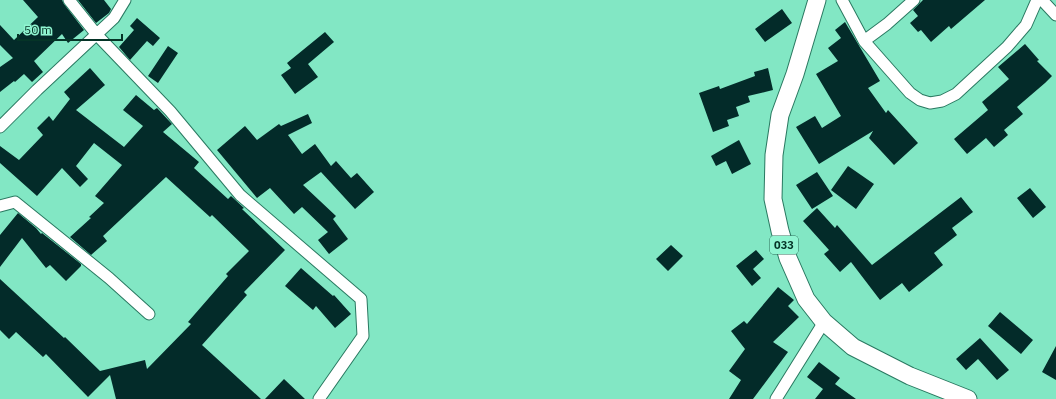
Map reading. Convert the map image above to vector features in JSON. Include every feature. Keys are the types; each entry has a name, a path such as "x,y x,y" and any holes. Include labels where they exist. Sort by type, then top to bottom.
{"main road":[{"name":"033","path":"816,0 780,115 774,154 773,200 788,258 806,299 824,322 853,347 910,376 968,399"}],"street":[{"path":"69,0 97,35 170,111 240,195 361,299 363,336 319,399"},
{"path":"0,127 79,49 97,35 114,18 125,0"},
{"path":"842,0 864,41 910,93 920,100 930,104 942,101 956,94 1007,47 1026,25 1038,0"},
{"path":"864,41 887,24 914,0"},
{"path":"1042,0 1056,15"},
{"path":"0,206 15,202 109,278 148,314"},
{"path":"776,399 824,322"}],"building":[{"path":"23,0 62,0 84,30 68,43 62,34 34,61 43,72 32,82 24,74 0,92 0,67 13,58 0,45 0,25 14,40 38,17"},
{"path":"78,0 104,0 111,9 109,13 96,23"},
{"path":"923,0 985,0 951,29 949,26 931,42 921,30 918,32 910,23 918,16 913,10"},
{"path":"782,9 792,23 765,42 755,29"},
{"path":"137,18 160,38 153,46 147,41 130,60 119,47 134,30 130,26"},
{"path":"845,22 880,81 868,88 886,113 888,110 918,143 894,165 869,138 873,131 819,164 796,127 815,116 822,128 841,116 816,74 838,61 828,48 841,38 835,30"},
{"path":"325,32 334,42 308,64 318,77 295,94 281,75 291,68 287,63"},
{"path":"1025,44 1039,60 1037,61 1052,76 1017,107 1023,114 1004,130 1008,135 994,147 986,138 967,154 954,139 988,110 982,102 1009,79 998,67"},
{"path":"168,46 178,53 158,83 148,76"},
{"path":"90,68 105,85 76,110 124,147 143,126 123,110 136,95 154,110 157,108 172,124 163,132 199,162 194,168 228,199 231,196 244,208 242,209 285,250 244,292 247,295 202,345 261,399 116,399 110,375 88,397 46,354 43,357 16,332 9,339 0,330 0,279 64,338 65,337 100,371 145,360 147,369 191,324 188,322 228,276 226,274 249,251 212,215 210,217 166,177 103,236 107,241 91,255 70,237 91,218 89,217 104,203 95,196 122,165 94,143 76,166 88,179 80,187 62,168 37,196 0,163 0,146 19,160 43,135 37,128 49,116 53,121 70,99 64,92"},
{"path":"768,68 773,90 748,96 750,102 736,107 739,116 727,120 729,126 713,132 699,93 719,86 720,89 755,76 754,72"},
{"path":"308,114 312,123 288,135 302,154 315,144 331,166 336,161 351,178 357,173 374,192 355,209 321,172 303,185 336,216 333,219 348,239 329,254 318,240 328,232 302,207 294,214 270,188 257,198 217,150 245,126 257,140 279,124 281,126"},
{"path":"739,140 751,164 732,174 726,161 716,166 711,156"},
{"path":"848,166 874,184 856,209 831,190"},
{"path":"817,172 833,196 812,209 796,185"},
{"path":"1030,188 1046,207 1033,218 1017,198"},
{"path":"961,197 973,212 952,228 957,235 934,253 943,265 909,292 902,283 880,300 851,262 840,272 824,254 829,250 803,221 817,208 835,228 837,225 872,265"},
{"path":"18,213 41,234 42,233 81,264 81,266 66,281 50,265 46,268 22,238 0,267 0,235"},
{"path":"671,245 683,256 668,271 656,259"},
{"path":"756,250 764,259 753,269 761,278 752,286 736,266"},
{"path":"301,268 333,296 334,295 351,314 335,328 316,306 313,310 285,286"},
{"path":"778,287 794,300 788,306 799,317 773,342 788,352 753,399 729,399 741,380 729,371 745,349 731,331 744,321 747,324"},
{"path":"1000,312 1033,340 1021,354 988,326"},
{"path":"980,338 1009,370 997,380 978,359 966,370 956,359"},
{"path":"1056,346 1056,380 1042,372"},
{"path":"819,362 840,378 835,384 856,399 815,399 823,389 807,377"},
{"path":"284,379 305,399 265,399"}]}
